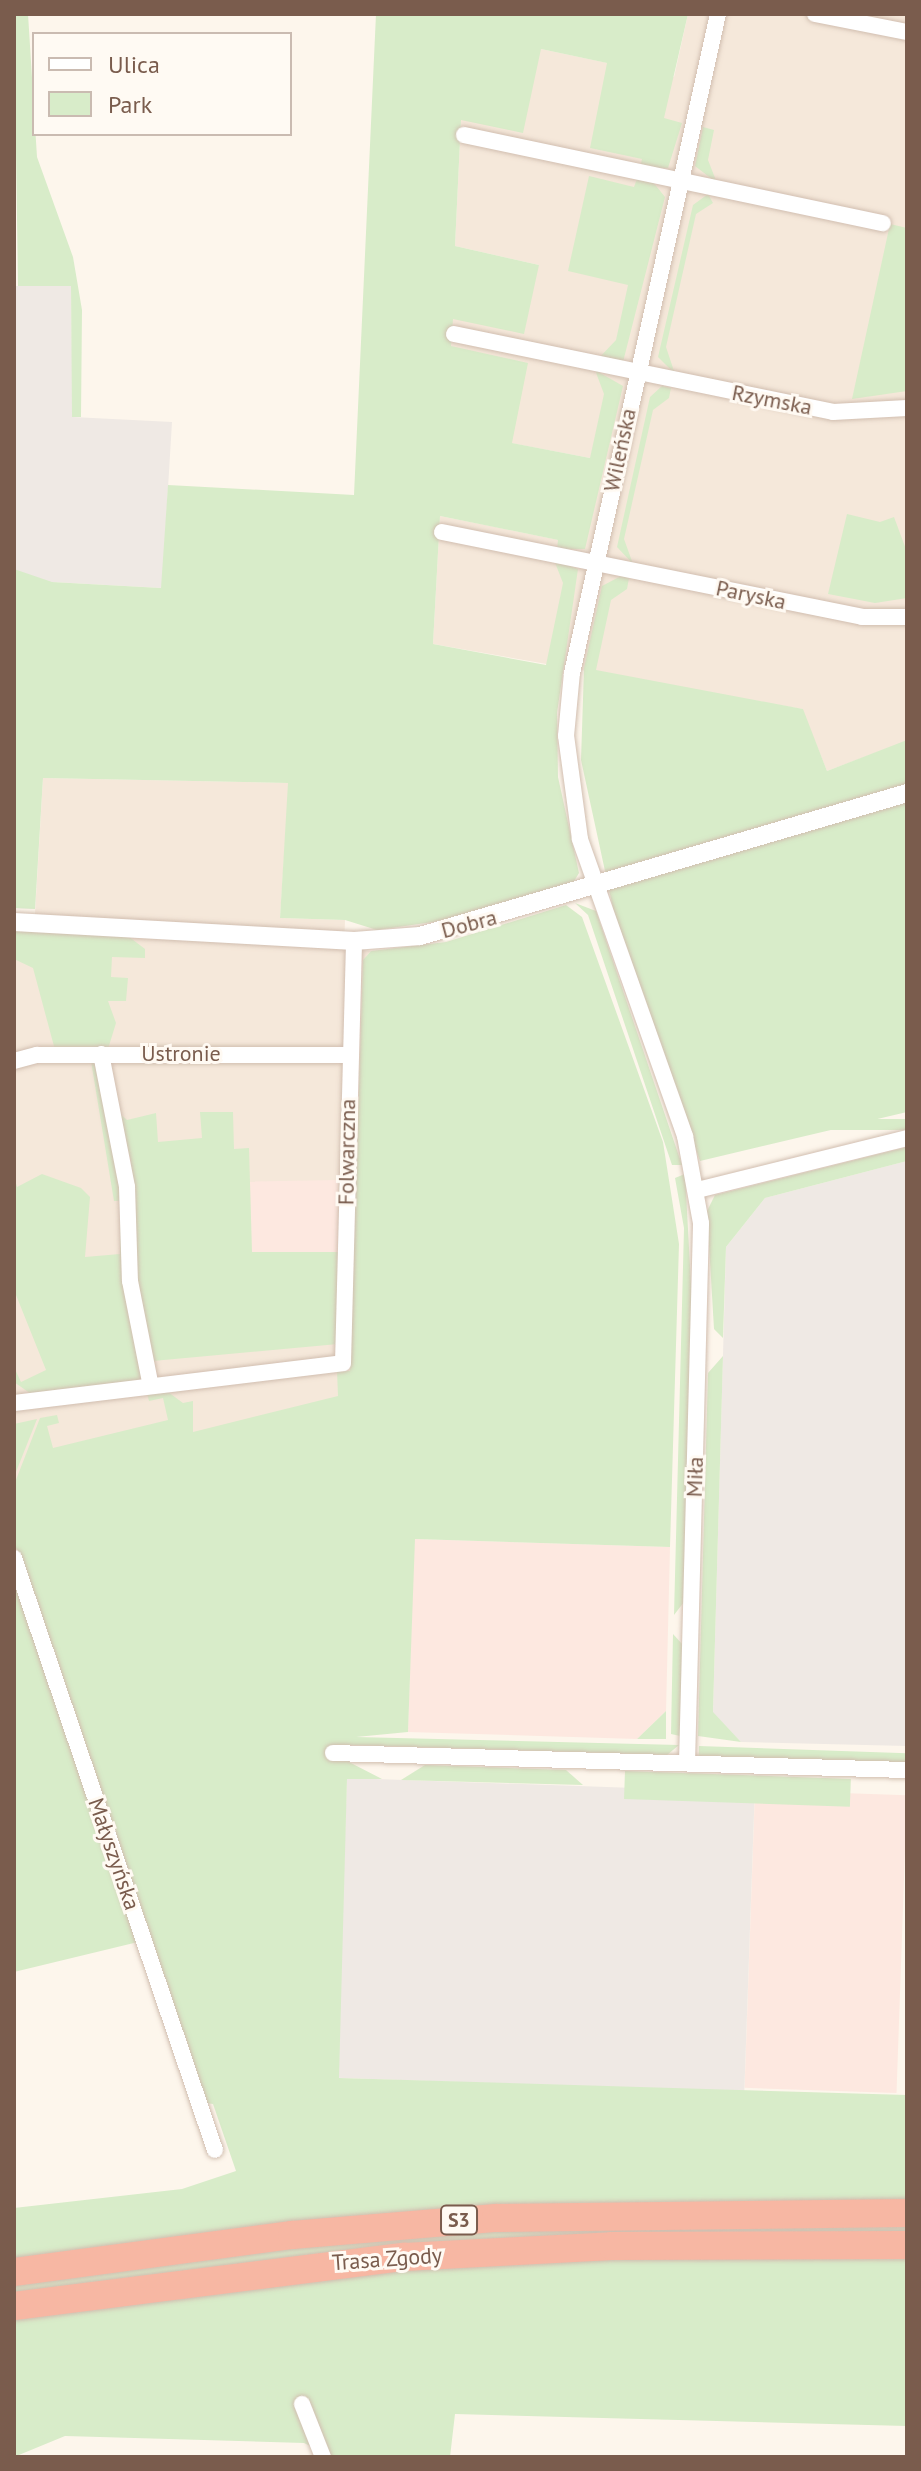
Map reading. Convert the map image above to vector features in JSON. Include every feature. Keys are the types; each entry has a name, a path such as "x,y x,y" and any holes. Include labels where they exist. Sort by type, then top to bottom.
{"highway":[{"name":"Trasa Zgody","path":"14,2272 465,2220 907,2213"},
{"name":"Trasa Zgody","path":"14,2306 404,2257 628,2245 907,2245"}],"street":[{"name":"Wileńska","path":"596,887 575,815 566,736 595,562 718,14"},
{"path":"815,14 907,32"},
{"path":"464,135 883,223"},
{"name":"Rzymska","path":"454,334 833,412 907,408"},
{"name":"Paryska","path":"442,532 862,617 907,617"},
{"name":"Dobra","path":"14,922 354,941 446,931 907,793"},
{"name":"Miła","path":"596,887 685,1136 697,1190 702,1268 687,1763"},
{"name":"Folwarczna","path":"150,1382 343,1363 354,941"},
{"path":"14,1403 150,1382 130,1281 127,1187 101,1054"},
{"name":"Ustronie","path":"14,1061 101,1054 349,1055"},
{"path":"697,1190 907,1138"},
{"name":"Małyszyńska","path":"14,1558 215,2150"},
{"path":"333,1753 907,1770"},
{"path":"302,2404 323,2457"}],"shaded area":[{"path":"688,14 907,14 907,741 827,771 802,709 433,644 440,516 559,540 590,458 511,443 451,346 452,318 539,265 455,246 461,120 541,49 674,77"},
{"path":"14,286 71,286 73,417 172,422 162,588 53,582 35,909 14,908"},
{"path":"43,778 289,783 280,918 345,920 344,949 371,951 363,960 350,1371 338,1372 338,1486 14,1523 14,929 34,930"},
{"path":"907,1161 907,1746 741,1742 713,1713 726,1247 765,1198"},
{"path":"338,1180 339,1252 251,1254 250,1182"},
{"path":"414,1539 670,1547 666,1711 637,1739 408,1732"},
{"path":"347,1778 755,1792 744,2092 337,2078"},
{"path":"755,1790 907,1795 897,2093 745,2088"}],"green space":[{"path":"14,14 28,14 32,136 36,136 37,157 73,257 82,310 81,417 72,417 71,286 18,286"},
{"path":"376,14 688,14 664,118 682,123 668,168 640,168 642,159 590,148 607,63 541,49 523,133 461,120 455,246 539,265 524,334 453,319 451,346 528,363 512,443 590,458 604,394 595,370 623,386 585,549 557,549 558,540 440,516 433,644 546,665 563,583 554,560 578,569 557,713 558,777 579,873 573,883 454,919 377,930 345,920 280,918 288,783 43,778 35,909 14,908 14,569 52,582 161,588 168,485 354,495"},
{"path":"703,127 714,130 708,160 717,183 695,166"},
{"path":"589,176 634,187 637,179 653,182 665,197 623,362 598,359 616,340 628,285 568,271"},
{"path":"708,194 713,203 696,214 666,347 675,374 658,357 693,205"},
{"path":"890,224 907,228 907,391 852,399"},
{"path":"662,386 671,388 669,398 653,410 624,539 633,564 617,547 650,397"},
{"path":"847,514 880,522 894,517 907,552 907,598 875,603 828,594"},
{"path":"621,576 629,578 627,589 611,600 596,670 803,709 827,771 907,740 907,1112 700,1161 613,908 581,760 584,668 602,586"},
{"path":"575,903 596,911 682,1165 672,1165 588,915"},
{"path":"566,905 582,917 663,1142 679,1244 670,1547 415,1539 408,1732 356,1737 679,1745 667,1755 349,1745 349,1762 382,1779 347,1779 339,2078 907,2095 907,2426 455,2414 450,2457 333,2457 304,2443 65,2436 14,2457 14,2208 182,2189 236,2171 213,2104 206,2103 14,1542 14,1485 40,1418 57,1415 59,1423 47,1426 53,1448 168,1420 163,1398 149,1401 147,1393 164,1389 183,1403 193,1401 193,1432 338,1396 337,1371 350,1371 363,960 371,951 446,942"},
{"path":"14,929 128,936 145,949 145,958 112,957 111,977 128,978 126,1001 108,1001 116,1023 108,1049 55,1050 33,968 14,959"},
{"path":"91,1061 98,1061 116,1148 144,1379 34,1396 14,1382 14,1367 21,1382 46,1370 14,1290 14,1176 17,1187 42,1174 81,1188 90,1197 85,1257 120,1254 120,1201 114,1201"},
{"path":"118,1112 127,1120 156,1113 158,1142 202,1138 200,1112 233,1112 234,1149 249,1148 252,1252 339,1252 338,1344 153,1361 133,1255 131,1161"},
{"path":"698,1119 907,1119 907,1130 698,1130"},
{"path":"907,1147 907,1161 765,1198 726,1247 723,1338 714,1329 707,1211 715,1195"},
{"path":"685,1174 692,1303 684,1602 674,1615 684,1228 675,1178"},
{"path":"723,1356 713,1712 741,1742 698,1736 708,1373"},
{"path":"37,1419 14,1477 14,1424"},
{"path":"14,1582 138,1942 14,1972"},
{"path":"673,1634 683,1645 680,1736 671,1734"},
{"path":"666,1711 666,1739 637,1739"},
{"path":"699,1746 907,1753 906,1769 698,1762"},
{"path":"425,1765 566,1770 583,1785 401,1780"},
{"path":"625,1771 851,1779 850,1807 624,1799"}]}
